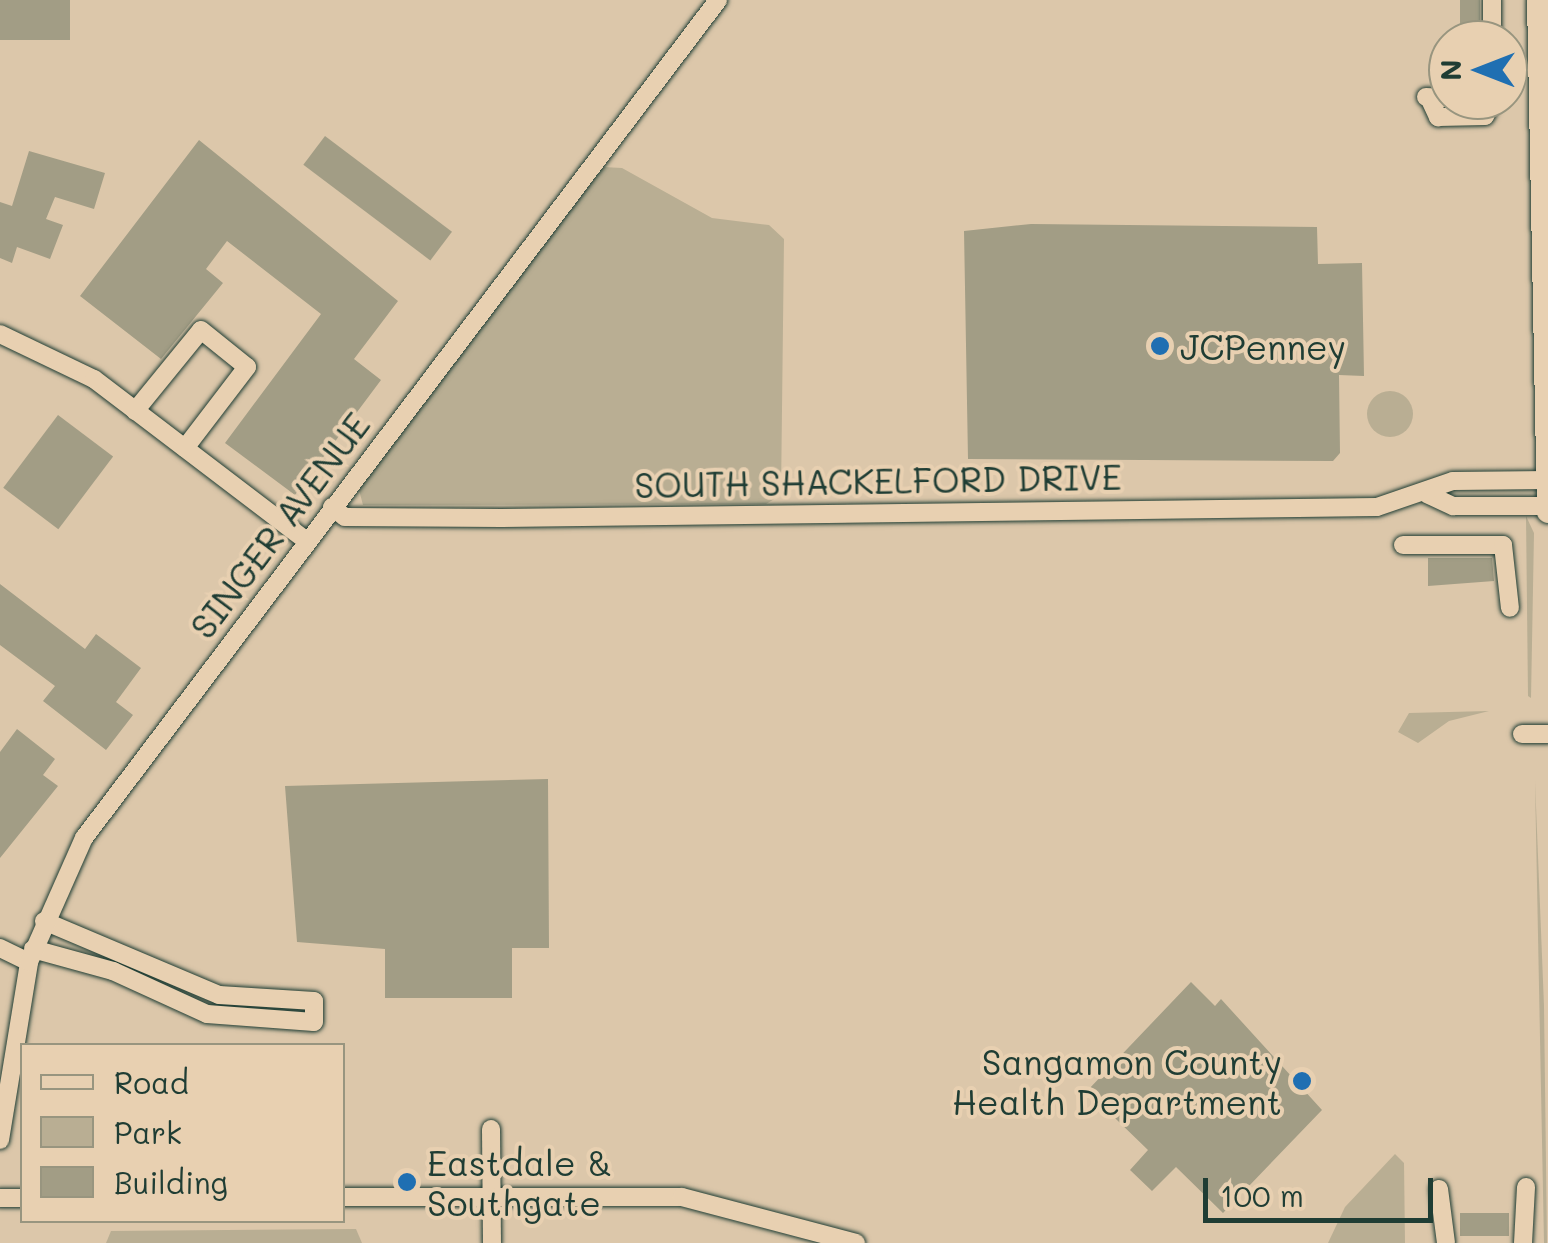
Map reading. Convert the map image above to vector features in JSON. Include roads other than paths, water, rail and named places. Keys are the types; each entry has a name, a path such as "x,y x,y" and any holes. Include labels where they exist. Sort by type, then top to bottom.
{"main road":[{"path":"1538,0 1546,508"}],"street":[{"name":"SINGER AVENUE","path":"0,1140 31,956 44,921 108,801 718,0"},
{"path":"134,410 201,330 247,367 185,448"},
{"path":"0,334 94,379 307,542"},
{"name":"SOUTH SHACKELFORD DRIVE","path":"332,507 344,517 466,518 1310,508 1427,494 1453,481 1546,480"},
{"name":"SOUTH SHACKELFORD DRIVE","path":"1427,494 1453,506 1546,508"},
{"path":"1403,545 1503,545 1510,608"},
{"path":"1522,734 1548,734"},
{"path":"0,948 128,976 207,1014 314,1022 314,1002 219,995 44,921"},
{"path":"491,1128 492,1243"},
{"path":"1524,1243 1526,1187"},
{"path":"1439,1189 1446,1243"},
{"path":"345,1197 682,1197 856,1243"}],"place":[{"name":"JCPenney","path":"1160,346"},
{"name":"Sangamon County Health Department","path":"1302,1081"},
{"name":"Eastdale & Southgate","path":"407,1182"}]}
